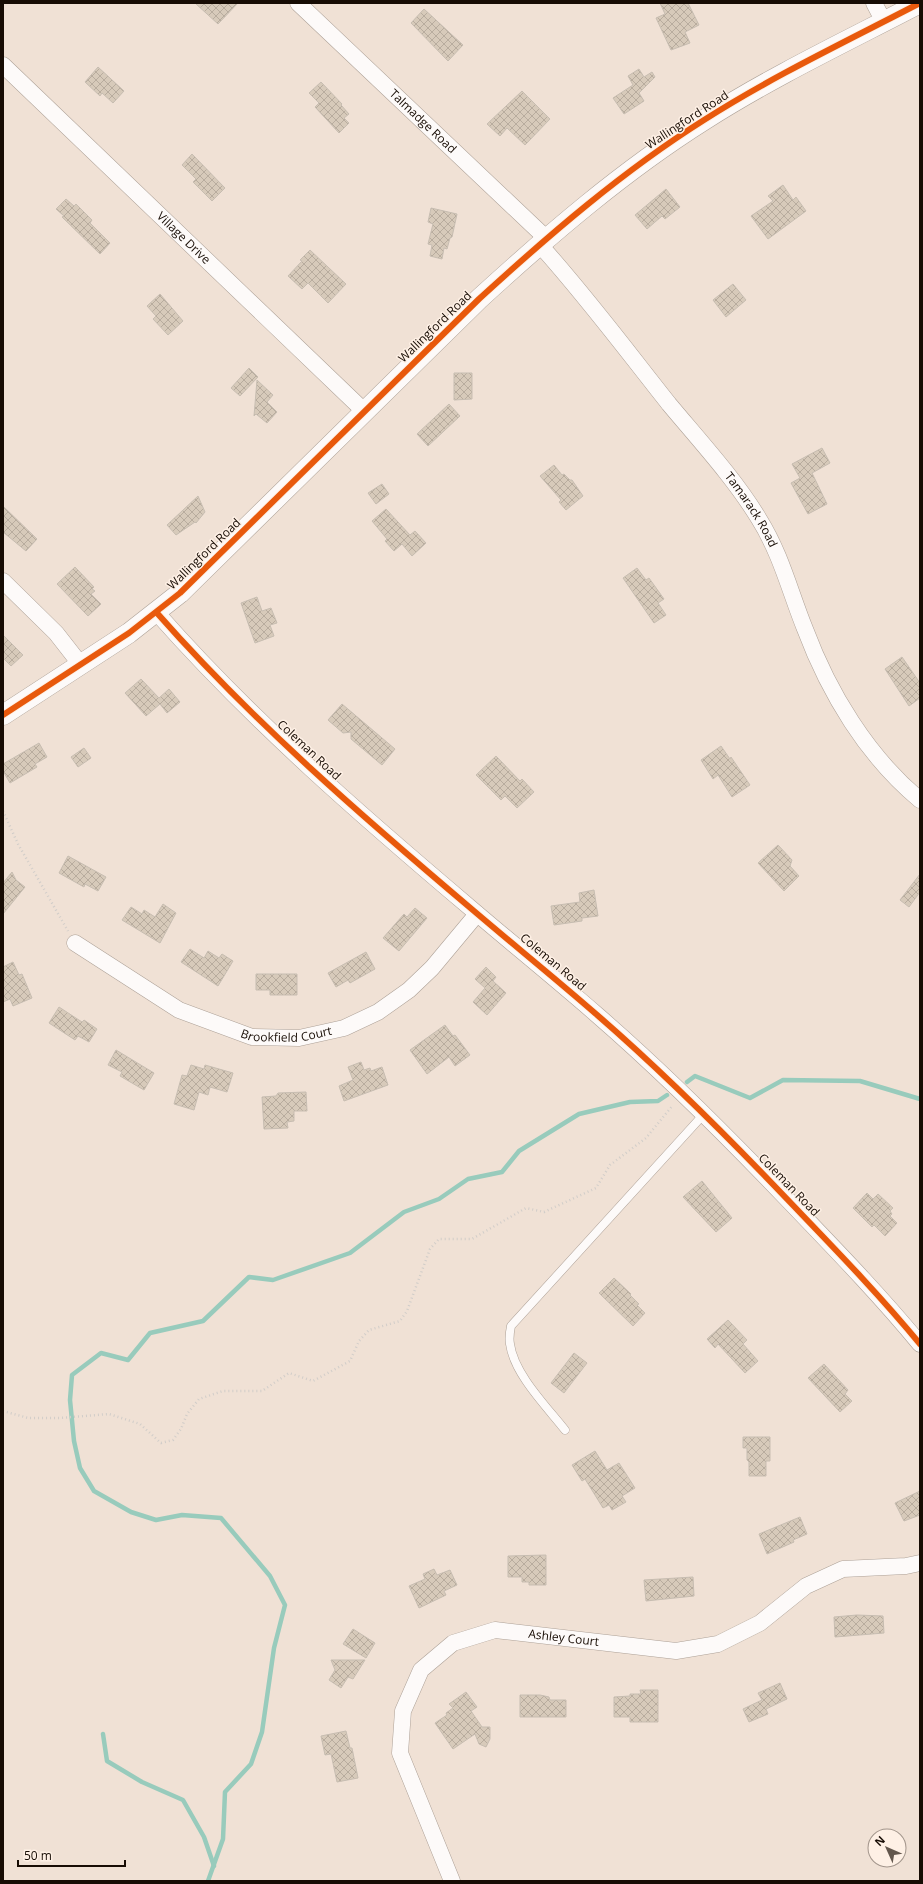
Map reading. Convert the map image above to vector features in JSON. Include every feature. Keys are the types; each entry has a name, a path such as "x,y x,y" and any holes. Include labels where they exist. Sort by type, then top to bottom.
{"street":[{"name":"Talmadge Road","path":"298,3 544,242"},
{"path":"874,3 884,22"},
{"name":"Wallingford Road","path":"3,715 81,665 157,613 215,560 364,411 479,299 602,194 702,121 764,84 920,3"},
{"name":"Village Drive","path":"3,65 364,411"},
{"name":"Tamarack Road","path":"544,242 759,518 778,552 818,662 839,703 859,732 884,763 920,800"},
{"path":"3,581 56,633 81,665"},
{"name":"Coleman Road","path":"157,613 279,738 380,831 597,1014 704,1114 852,1267 920,1344"},
{"name":"Brookfield Court","path":"75,944 179,1010 252,1038 299,1038 344,1028 378,1012 409,990 432,968 477,914"},
{"name":"Ashley Court","path":"452,1881 400,1753 403,1710 421,1670 453,1644 495,1630 676,1651 718,1644 760,1623 806,1586 843,1569 906,1566 920,1563"}],"lane":[{"path":"565,1430 516,1364 510,1344 511,1326 704,1114"}],"path":[{"path":"3,810 18,844 75,944"},
{"path":"3,1411 28,1418 60,1418 109,1414 140,1424 161,1443 173,1440 181,1429 187,1414 199,1399 223,1391 262,1391 289,1373 313,1380 350,1361 359,1341 369,1330 400,1321 407,1311 430,1249 439,1239 472,1239 526,1208 544,1212 596,1188 610,1165 646,1138 683,1094"}],"building":[{"path":"195,3 238,3 218,24"},
{"path":"660,3 688,3 699,25 685,32 690,43 671,50 656,18 665,14"},
{"path":"424,9 463,45 448,61 411,23"},
{"path":"98,67 124,91 113,103 102,93 100,96 85,82"},
{"path":"639,69 644,77 652,72 655,77 639,93 644,101 624,114 613,98 633,85 628,76"},
{"path":"321,82 342,104 341,105 349,114 344,118 349,123 339,133 315,107 319,103 309,93"},
{"path":"522,91 550,119 525,145 507,128 500,136 487,124"},
{"path":"192,154 225,188 212,201 193,182 196,179 182,165"},
{"path":"783,185 793,200 796,197 806,211 768,239 751,216 773,201 768,196"},
{"path":"666,189 680,207 665,219 662,216 647,229 635,215"},
{"path":"66,199 74,206 76,204 92,220 90,223 110,243 100,254 62,217 64,216 56,209"},
{"path":"431,208 457,214 452,237 450,238 447,249 444,248 442,259 430,256 432,245 428,244 433,224 428,222"},
{"path":"310,250 346,284 328,303 308,283 302,289 288,276"},
{"path":"733,284 746,300 726,317 713,300"},
{"path":"160,294 183,321 168,335 153,319 156,316 147,306"},
{"path":"249,368 258,377 240,396 231,388"},
{"path":"454,373 472,373 472,399 454,400"},
{"path":"257,380 273,395 267,402 277,412 267,423 256,414 254,416"},
{"path":"449,404 460,416 428,446 417,434"},
{"path":"822,448 830,463 812,473 827,504 808,514 791,483 800,478 792,464"},
{"path":"554,465 562,475 564,474 572,480 583,496 566,510 559,502 561,500 540,476"},
{"path":"382,484 389,494 376,504 368,493"},
{"path":"198,496 205,512 196,523 195,522 176,535 167,525"},
{"path":"3,506 37,539 26,551 3,532"},
{"path":"386,509 410,535 415,531 426,543 412,556 402,544 394,551 385,541 387,539 372,521"},
{"path":"75,567 94,587 92,589 95,591 91,594 101,604 88,616 57,584"},
{"path":"637,568 646,580 649,578 664,599 658,603 666,615 654,623 623,578"},
{"path":"257,597 262,611 271,608 277,623 270,625 274,636 255,643 241,603"},
{"path":"3,635 23,655 11,666 3,658"},
{"path":"902,657 920,683 920,698 909,706 885,669"},
{"path":"141,679 159,698 169,689 180,702 167,713 160,704 146,716 125,693"},
{"path":"342,704 395,749 382,765 351,739 351,732 343,733 328,720"},
{"path":"39,743 47,757 35,764 37,767 10,783 3,771 3,764"},
{"path":"721,746 730,759 731,757 750,785 732,797 718,775 713,779 701,760"},
{"path":"84,748 91,758 78,767 71,757"},
{"path":"496,756 520,781 522,779 534,792 517,808 505,796 501,800 476,775"},
{"path":"778,845 792,860 790,866 799,876 784,891 758,863"},
{"path":"68,856 106,877 98,891 85,884 84,887 59,873"},
{"path":"12,872 16,880 25,887 3,914 3,883"},
{"path":"920,874 920,892 909,907 900,900"},
{"path":"594,890 598,916 582,918 582,921 554,925 551,906 580,902 579,893"},
{"path":"163,904 176,913 160,943 122,920 131,907 142,914 144,910 155,917"},
{"path":"415,908 427,918 399,951 383,938 404,914 407,917"},
{"path":"190,949 204,958 208,951 219,958 222,954 233,961 218,986 181,962"},
{"path":"366,952 375,969 350,983 348,980 336,987 328,973"},
{"path":"13,962 19,975 22,974 32,998 13,1006 10,999 3,1002 3,967"},
{"path":"486,967 496,977 493,981 506,993 487,1015 473,1002 485,988 475,979"},
{"path":"256,974 297,974 297,995 270,995 270,990 256,990"},
{"path":"59,1007 82,1022 84,1020 97,1029 89,1042 78,1036 75,1040 49,1023"},
{"path":"445,1025 453,1036 455,1035 470,1055 455,1066 449,1057 427,1074 410,1050"},
{"path":"116,1050 154,1073 144,1090 120,1076 122,1072 108,1065"},
{"path":"361,1062 364,1070 370,1068 371,1071 382,1067 388,1085 344,1101 339,1086 353,1080 348,1067"},
{"path":"191,1065 204,1069 205,1065 233,1073 227,1092 210,1087 208,1095 199,1092 194,1110 174,1104 182,1075 187,1076"},
{"path":"306,1092 307,1111 294,1111 294,1121 287,1122 288,1128 264,1129 262,1097 276,1096 278,1093"},
{"path":"702,1181 732,1218 716,1232 683,1197"},
{"path":"867,1193 873,1199 878,1194 893,1208 890,1211 892,1214 890,1216 897,1223 885,1236 874,1225 872,1227 853,1208"},
{"path":"614,1278 631,1294 630,1295 639,1304 637,1305 645,1313 633,1326 599,1293"},
{"path":"728,1320 747,1340 743,1344 758,1361 745,1373 718,1344 715,1348 707,1339"},
{"path":"574,1353 587,1363 564,1393 551,1383"},
{"path":"824,1364 848,1390 845,1394 852,1401 840,1412 808,1378"},
{"path":"743,1437 770,1437 770,1461 766,1461 766,1476 749,1476 747,1448 743,1448"},
{"path":"595,1451 607,1470 619,1463 635,1488 622,1496 626,1502 612,1510 609,1505 603,1508 585,1479 582,1481 572,1465"},
{"path":"920,1491 920,1515 904,1521 895,1503"},
{"path":"800,1517 807,1534 793,1540 794,1542 767,1554 759,1534"},
{"path":"546,1555 546,1585 529,1585 529,1582 522,1582 522,1577 508,1577 508,1556"},
{"path":"434,1569 437,1575 450,1570 457,1585 444,1591 446,1595 419,1608 409,1586 425,1579 423,1574"},
{"path":"693,1577 694,1596 646,1601 644,1580"},
{"path":"857,1615 883,1616 884,1633 835,1637 834,1617"},
{"path":"353,1629 375,1643 366,1658 343,1644"},
{"path":"331,1660 365,1660 353,1679 348,1677 341,1688 329,1680 335,1670"},
{"path":"780,1683 787,1699 766,1709 768,1714 749,1722 743,1709 762,1700 758,1693"},
{"path":"640,1690 658,1690 658,1722 630,1722 630,1717 614,1717 614,1697 630,1696 630,1694 641,1694"},
{"path":"466,1692 477,1707 471,1711 482,1727 490,1727 490,1739 486,1747 479,1744 475,1734 453,1749 435,1723 447,1715 446,1713 453,1708 449,1704"},
{"path":"520,1695 540,1695 549,1697 550,1700 566,1700 566,1717 520,1717"},
{"path":"346,1731 350,1748 352,1748 358,1778 337,1782 331,1754 325,1755 321,1736"}],"waterway":[{"path":"687,1082 695,1076 750,1098 783,1080 860,1081 920,1099"},
{"path":"208,1881 223,1839 225,1792 251,1764 262,1732 274,1648 285,1605 270,1576 221,1518 182,1515 156,1520 131,1512 94,1491 80,1468 74,1441 70,1400 72,1375 101,1353 128,1360 150,1333 203,1321 249,1277 273,1280 350,1253 404,1212 439,1199 468,1179 502,1172 519,1151 579,1114 630,1102 658,1101 667,1095"},
{"path":"103,1734 107,1761 142,1782 183,1800 204,1837 214,1866"}],"cycle path":[{"path":"3,715 129,633 180,593 479,299 532,251 616,182 674,140 757,88 810,59 920,3"},
{"path":"157,613 270,731 310,768 392,841 596,1014 670,1081 741,1151 838,1252 888,1306 920,1344"}]}
